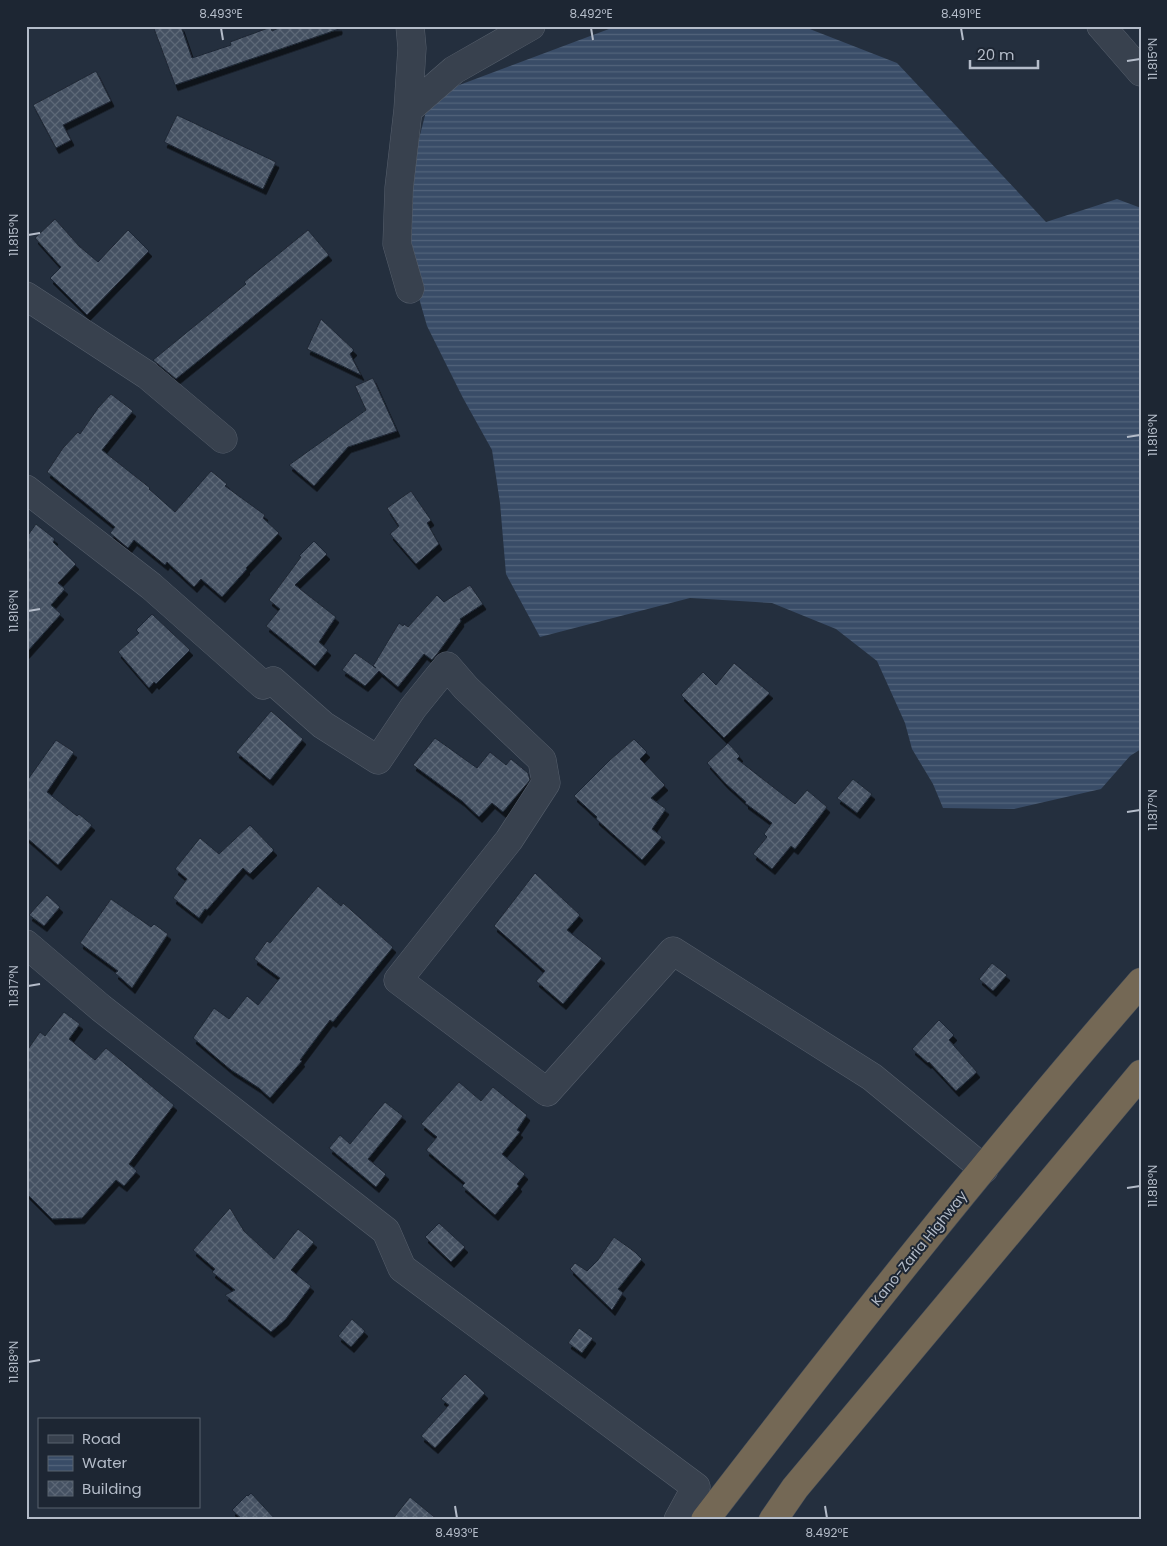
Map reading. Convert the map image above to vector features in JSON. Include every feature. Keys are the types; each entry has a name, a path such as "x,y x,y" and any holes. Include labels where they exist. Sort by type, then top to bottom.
{"highway":[{"name":"Kano-Zaria Highway","path":"705,1520 853,1328 1092,1038 1141,982"},
{"path":"772,1520 801,1480 1141,1074"}],"street":[{"path":"410,26 412,48 408,110 399,188 397,244 410,289"},
{"path":"408,110 454,70 531,26"},
{"path":"1101,26 1141,72"},
{"path":"26,296 147,375 223,439"},
{"path":"26,489 151,586 263,685 273,682 324,725 378,760 413,708 447,666 466,688 542,760 546,783 508,840 398,980 547,1092 673,951 872,1077 984,1169"},
{"path":"26,944 101,1008 386,1232 402,1268 696,1487 678,1520"}],"water":[{"path":"617,26 802,26 897,63 1046,222 1117,199 1141,208 1141,749 1130,756 1101,789 1014,809 943,808 933,784 912,749 905,723 877,661 836,629 772,603 690,598 540,637 506,574 500,503 492,450 463,398 427,326 400,232 411,170 430,96"}],"building":[{"path":"153,26 181,26 192,58 231,45 230,42 271,27 272,31 283,26 339,26 339,29 175,85"},
{"path":"96,71 111,101 63,125 71,140 56,148 33,105"},
{"path":"177,115 276,162 263,189 164,142"},
{"path":"55,219 79,246 98,262 128,230 149,251 87,315 50,278 61,267 35,238"},
{"path":"308,230 329,255 176,379 153,360 246,284 244,282"},
{"path":"321,319 354,350 350,354 361,375 307,349"},
{"path":"373,378 397,431 348,447 314,486 289,465 366,410 355,386"},
{"path":"111,394 133,411 102,450 150,488 175,512 211,471 227,484 225,486 265,515 263,518 279,533 222,597 201,579 194,587 167,562 165,565 134,540 128,548 110,533 115,527 47,472 63,448 78,432 80,434 98,408"},
{"path":"411,491 431,520 427,523 439,544 416,564 390,534 399,526 387,508"},
{"path":"36,524 55,539 53,542 76,564 58,583 65,589 51,605 61,614 26,653 26,538"},
{"path":"314,541 327,554 295,585 336,617 319,642 328,650 315,666 266,626 280,609 269,600 301,557 299,556"},
{"path":"470,585 483,604 460,619 461,621 432,660 424,654 398,687 379,671 365,686 342,670 355,653 373,666 399,623 408,627 437,595 444,602"},
{"path":"152,614 190,650 156,684 154,682 149,688 118,652 139,633 136,630"},
{"path":"734,663 770,693 724,738 681,695 703,672 716,685"},
{"path":"271,711 303,739 270,780 236,752"},
{"path":"435,738 477,768 490,752 506,765 511,759 528,773 530,780 503,812 492,803 479,817 462,801 413,765"},
{"path":"634,739 647,752 640,759 665,785 651,798 666,809 652,829 662,837 642,860 596,819 597,817 574,796"},
{"path":"56,740 74,752 47,792 77,816 79,814 92,825 58,865 26,837 26,782"},
{"path":"728,743 740,756 737,759 795,804 807,790 827,807 795,849 791,846 772,869 753,854 767,837 764,834 772,823 745,803 707,763"},
{"path":"853,779 872,794 857,813 837,798"},
{"path":"250,825 274,850 250,874 243,868 199,918 173,898 187,879 175,869 200,838 219,854"},
{"path":"535,873 580,915 567,930 602,958 563,1004 536,981 545,971 494,926"},
{"path":"318,886 341,906 343,903 393,947 333,1022 330,1020 300,1060 302,1061 270,1098 259,1088 231,1070 193,1038 214,1008 229,1019 247,996 258,1005 280,978 254,959 267,941 270,943"},
{"path":"47,895 60,907 44,926 29,915"},
{"path":"111,899 151,927 154,924 168,934 132,988 115,973 118,971 80,943"},
{"path":"992,963 1007,975 993,991 979,979"},
{"path":"64,1012 80,1024 69,1039 95,1060 106,1048 174,1105 129,1164 137,1171 124,1186 116,1180 82,1218 52,1219 26,1193 26,1052 40,1032 45,1036"},
{"path":"939,1020 954,1035 949,1040 977,1072 956,1091 929,1062 912,1049"},
{"path":"459,1082 481,1101 493,1087 527,1115 517,1130 520,1132 502,1154 525,1174 517,1184 519,1186 495,1215 462,1186 465,1183 426,1150 437,1137 421,1124"},
{"path":"385,1102 403,1116 368,1159 386,1174 376,1187 329,1148 340,1135 350,1144"},
{"path":"230,1208 244,1231 274,1259 298,1229 314,1242 291,1270 311,1286 285,1320 271,1332 225,1295 235,1290 212,1272 215,1269 193,1250"},
{"path":"439,1223 465,1247 451,1262 425,1237"},
{"path":"614,1237 642,1259 618,1289 623,1293 612,1310 570,1269 575,1263 587,1271 598,1260"},
{"path":"352,1319 365,1331 351,1347 338,1336"},
{"path":"579,1328 593,1338 582,1353 568,1343"},
{"path":"465,1374 485,1393 435,1448 421,1436 449,1405 441,1399"},
{"path":"251,1493 276,1520 243,1520 232,1510"},
{"path":"410,1497 438,1520 392,1520"}]}
